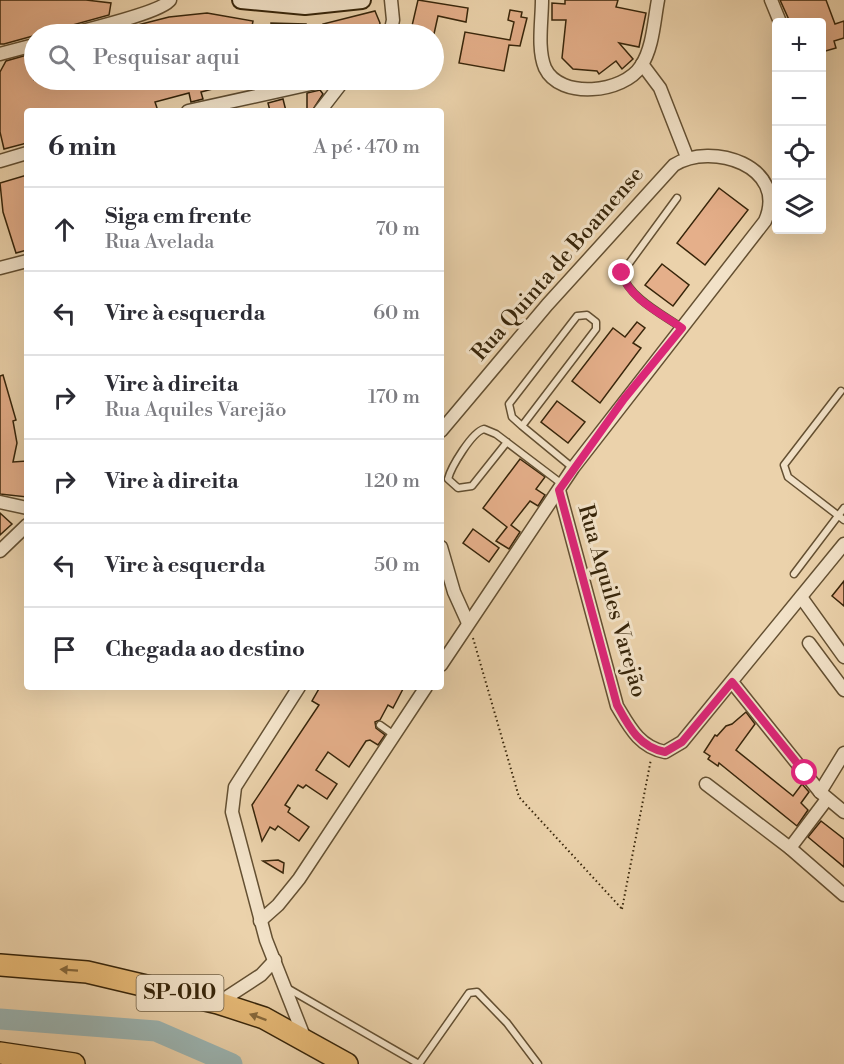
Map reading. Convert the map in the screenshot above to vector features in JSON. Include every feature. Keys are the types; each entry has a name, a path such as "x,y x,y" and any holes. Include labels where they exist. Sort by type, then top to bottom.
{"highway":[{"name":"SP-010","path":"0,965 87,972 218,1003 264,1018 347,1064"},
{"path":"0,1053 74,1064"}],"main road":[{"path":"241,0 305,6 362,0"}],"street":[{"path":"105,24 167,5 170,0"},
{"path":"391,0 392,24"},
{"path":"542,0 542,57 549,75 558,82 576,88 602,89 631,76 642,64 658,0"},
{"path":"771,0 778,18"},
{"path":"0,54 24,48"},
{"path":"444,660 573,468 624,399 765,221 771,201 765,180 748,167 709,156 687,157 660,88 642,64"},
{"path":"202,108 284,90"},
{"path":"322,108 336,90"},
{"path":"0,161 24,154"},
{"name":"Rua Quinta de Boamense","path":"444,427 655,184 687,157"},
{"path":"0,268 24,262"},
{"name":"Rua Aquiles Varejão","path":"561,487 617,705 632,731 653,750"},
{"path":"0,502 24,507"},
{"path":"0,551 24,528"},
{"path":"653,750 665,752 682,742 844,544"},
{"path":"444,557 454,592 468,623"},
{"path":"801,597 844,657"},
{"path":"809,643 844,690"},
{"path":"732,682 823,796 844,812"},
{"path":"297,690 239,780 232,796 232,812 260,921 305,1039"},
{"path":"260,921 278,905 299,879 424,690"},
{"path":"790,848 823,796 844,753"},
{"path":"706,784 790,848 844,896"},
{"path":"218,1003 261,975 275,960"}],"lane":[{"path":"677,198 622,273 624,282 633,292 682,328"},
{"path":"522,426 596,329 596,322 587,315 578,316 509,404 512,417 522,426 573,468"},
{"path":"840,391 784,465 788,477 842,517"},
{"path":"507,442 472,486 458,488 452,485 448,479 450,471 476,432 484,429 507,442 561,487"},
{"path":"794,574 842,517 844,508"},
{"path":"380,725 394,735"},
{"path":"286,987 419,1064 460,1004 469,993 477,992 507,1023 538,1064"}],"path":[{"path":"468,623 519,797 622,909 653,750"}],"building":[{"path":"0,0 86,0 111,3 109,15 76,24 24,24 24,38 0,44"},
{"path":"418,0 468,8 466,22 438,16 436,24 412,24"},
{"path":"565,0 618,0 616,7 646,13 639,47 619,43 633,59 622,69 616,61 599,74 597,71 573,69 562,58 566,20 552,20 552,3 565,4"},
{"path":"780,0 826,0 835,24 844,21 844,38 834,41 836,48 826,51 826,18 788,18"},
{"path":"510,10 522,12 521,17 527,18 520,46 509,45 504,71 459,63 465,32 510,40 514,22 508,20"},
{"path":"375,11 380,23 380,24 323,24"},
{"path":"207,13 253,21 252,24 142,24 169,17"},
{"path":"24,56 24,90 209,90 201,92 203,99 191,102 189,93 155,102 157,108 24,108 24,144 4,149 0,132 0,72 6,61"},
{"path":"320,90 323,94 314,108 307,108 307,93"},
{"path":"283,99 285,108 269,108 268,103"},
{"path":"24,176 24,251 16,253 3,212 0,183"},
{"path":"719,188 748,210 705,265 677,243"},
{"path":"662,264 689,285 673,306 645,285"},
{"path":"637,322 645,328 633,343 641,348 600,403 572,381 613,328 625,337"},
{"path":"3,375 16,420 13,421 17,443 13,462 24,461 24,497 0,494 0,376"},
{"path":"557,401 585,422 568,443 541,422"},
{"path":"520,459 545,477 536,489 545,495 538,506 530,501 511,525 520,532 509,549 496,541 507,527 483,508"},
{"path":"0,513 12,524 0,535"},
{"path":"473,529 499,548 489,562 463,543"},
{"path":"844,581 844,606 832,596"},
{"path":"318,690 402,690 393,708 388,705 380,720 375,722 376,728 385,735 378,745 370,740 366,741 349,767 328,752 316,770 337,784 327,799 306,785 303,788 298,785 285,805 290,808 288,812 309,827 299,841 278,826 275,830 270,827 262,841 252,805 319,705 312,701"},
{"path":"746,712 755,724 736,750 793,796 802,784 809,792 801,803 808,810 797,826 719,763 718,766 708,759 710,756 704,752 715,735 717,736 726,726 732,724"},
{"path":"821,821 844,839 844,867 808,837"},
{"path":"278,860 284,863 283,873 263,861"}],"waterway":[{"path":"0,1019 156,1031 232,1064"}],"route":[{"path":"622,273 624,282 633,292 682,328 624,399 559,490 617,705 632,731 641,741 653,750 665,752 682,742 732,682 805,773"}]}
